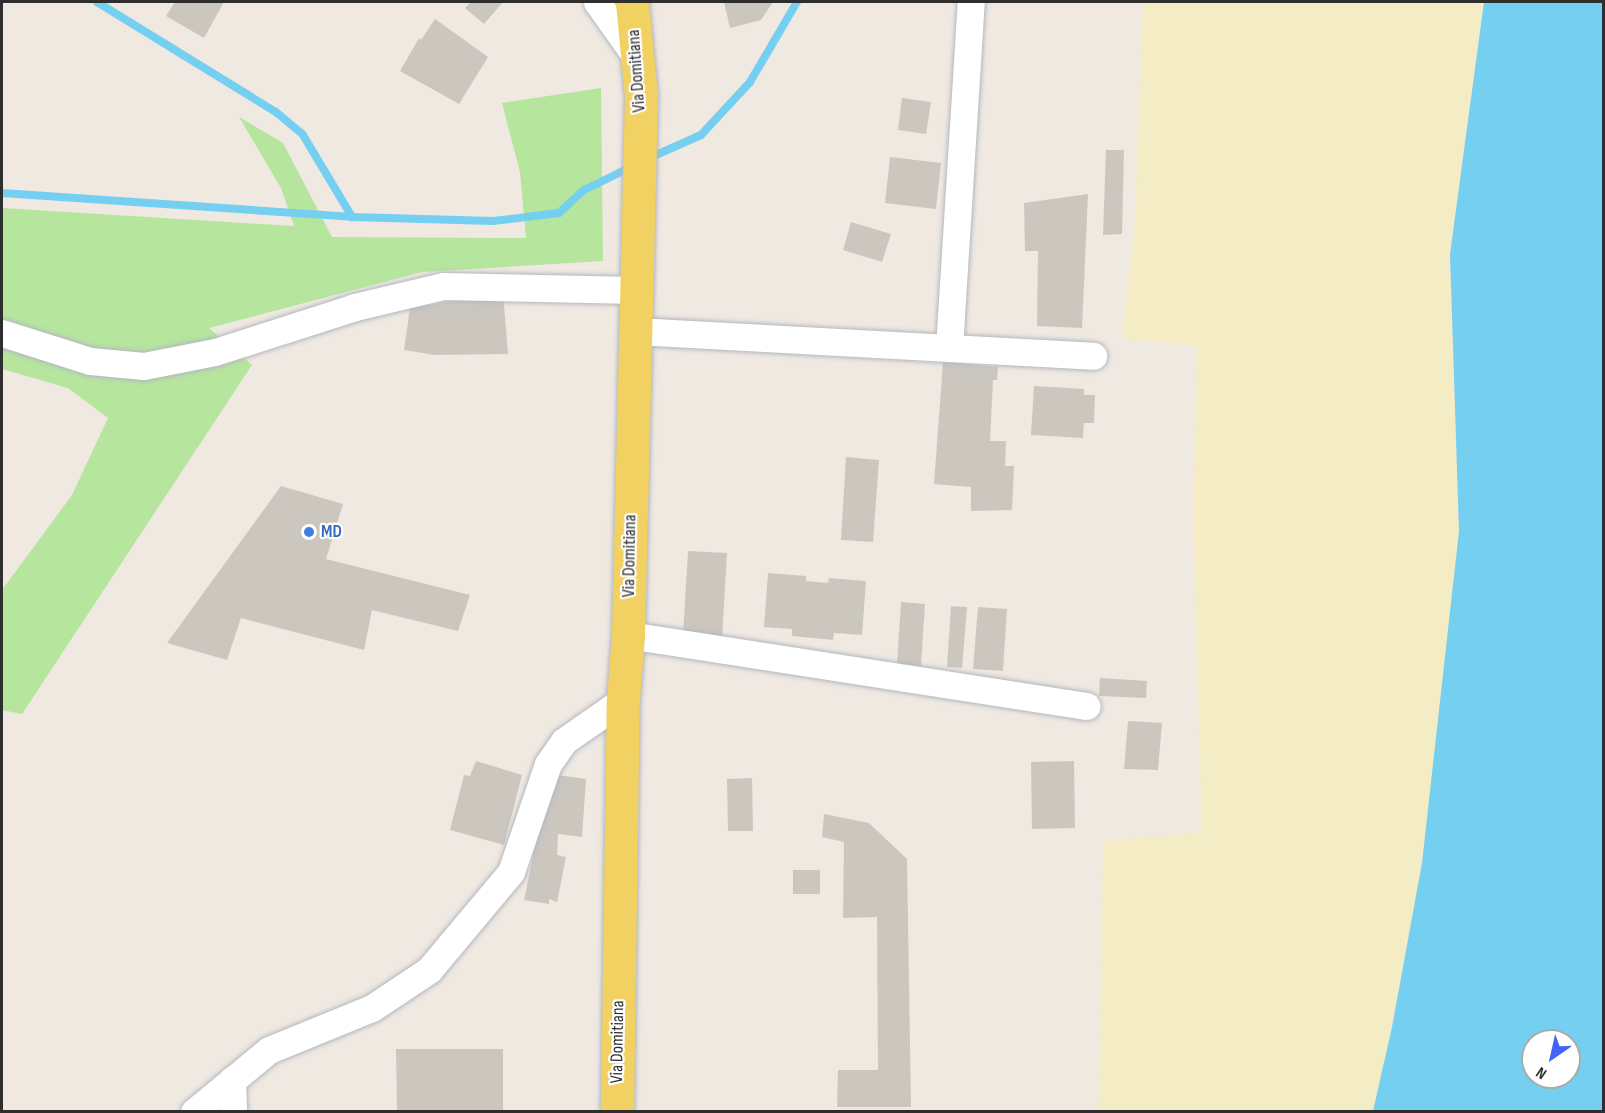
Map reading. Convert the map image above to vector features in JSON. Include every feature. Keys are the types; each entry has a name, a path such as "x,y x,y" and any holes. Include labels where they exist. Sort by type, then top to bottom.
{"main road":[{"name":"Via Domitiana","path":"617,1112 622,700 628,635 640,132 632,2"}],"street":[{"path":"597,2 637,58"},
{"path":"949,348 971,2"},
{"path":"2,333 90,361 144,366 215,352 355,307 443,286 636,290"},
{"path":"635,331 1093,356"},
{"path":"628,635 1087,706"},
{"path":"194,1112 269,1050 372,1008 429,970 511,872 548,764 564,741 622,700"},
{"path":"232,1080 233,1112"}],"green space":[{"path":"601,88 603,261 422,272 209,328 252,365 22,714 2,710 2,590 72,495 108,418 68,388 2,369 2,208 294,226 281,188 239,117 283,143 332,237 526,238 520,172 502,103"}],"sand":[{"path":"1143,2 1484,2 1450,254 1459,531 1422,863 1392,1027 1373,1111 1099,1112 1103,841 1202,832 1193,521 1197,346 1122,338 1135,221"}],"water":[{"path":"1484,2 1603,2 1603,1111 1373,1111 1392,1027 1422,863 1459,531 1450,254"}],"building":[{"path":"175,2 224,2 204,38 166,16"},
{"path":"471,2 503,2 484,24 465,8"},
{"path":"724,2 773,2 761,20 730,28"},
{"path":"435,19 488,57 459,104 400,71 419,38 421,40"},
{"path":"902,98 931,102 926,134 898,130"},
{"path":"1106,150 1124,150 1122,234 1103,235"},
{"path":"890,157 941,163 936,209 885,203"},
{"path":"1088,194 1082,328 1037,326 1038,251 1025,251 1024,203"},
{"path":"851,222 891,234 882,262 843,250"},
{"path":"503,293 508,354 435,355 404,350 410,308"},
{"path":"943,362 998,367 997,380 993,380 990,441 1006,441 1005,466 1014,466 1012,510 971,511 971,487 934,484"},
{"path":"1034,386 1084,389 1084,395 1095,395 1094,423 1084,423 1083,438 1031,435"},
{"path":"846,457 879,460 873,542 841,540"},
{"path":"281,486 343,504 326,559 470,595 458,631 372,610 364,650 241,618 227,660 167,643"},
{"path":"688,551 727,553 722,637 683,635"},
{"path":"768,573 806,576 806,581 828,583 829,578 866,581 862,635 834,633 833,640 792,636 792,629 764,627"},
{"path":"901,602 925,604 921,666 897,664"},
{"path":"951,606 967,607 962,668 947,667"},
{"path":"978,607 1007,609 1003,671 973,669"},
{"path":"1100,678 1147,681 1146,698 1099,696"},
{"path":"1128,721 1162,723 1158,770 1124,769"},
{"path":"476,761 522,775 504,845 450,830 464,775 470,776"},
{"path":"1074,761 1075,828 1032,829 1031,762"},
{"path":"550,774 586,779 582,837 558,834 557,855 566,857 557,902 549,899 549,904 524,900"},
{"path":"752,778 753,831 728,831 727,779"},
{"path":"824,814 869,823 907,859 911,1107 837,1107 838,1070 878,1070 877,917 843,918 844,842 822,837"},
{"path":"793,870 820,870 820,894 793,894"},
{"path":"396,1049 503,1049 503,1112 397,1112"}],"waterway":[{"path":"97,2 276,112 303,135 352,217"},
{"path":"647,159 701,135 750,82 797,2"},
{"path":"2,193 352,217 493,221 559,213 584,190 633,166"}],"place":[{"name":"MD","path":"309,532"}]}
